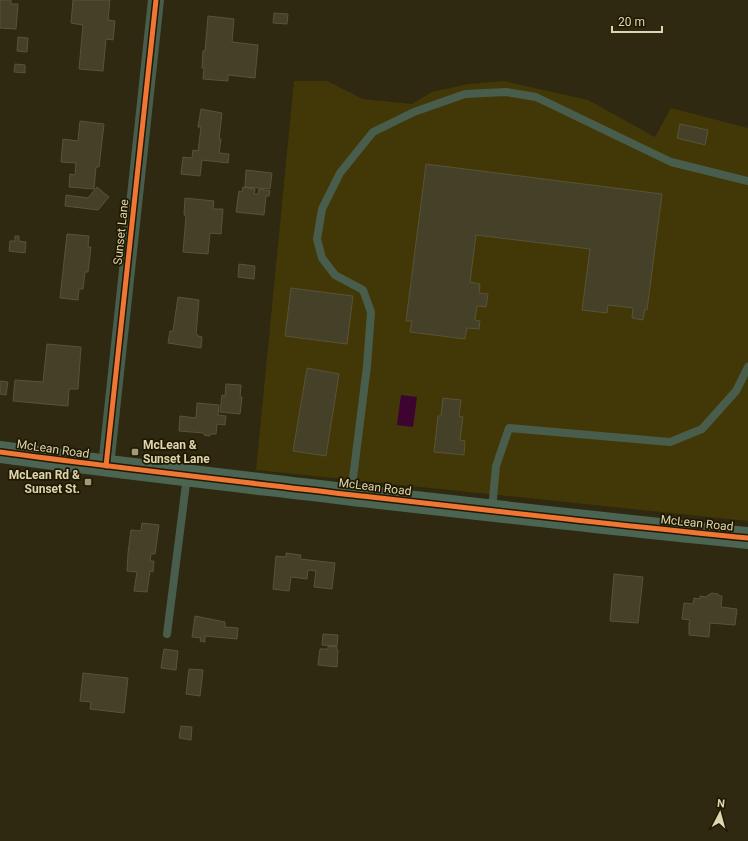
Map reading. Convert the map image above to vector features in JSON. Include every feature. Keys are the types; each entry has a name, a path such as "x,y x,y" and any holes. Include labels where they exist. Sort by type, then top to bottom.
{"street":[{"name":"Sunset Lane","path":"106,466 156,0"},
{"name":"McLean Road","path":"0,452 350,495 596,523 748,538"}],"lane":[{"path":"350,495 367,366 371,312 363,290 335,275 322,258 317,239 322,209 340,173 373,132 414,112 465,94 506,92 536,97 671,162 748,181"},
{"path":"492,511 496,466 509,428 670,442 702,429 736,391 748,367"},
{"path":"167,634 187,476"}],"shaded area":[{"path":"294,81 327,81 363,99 412,104 432,92 468,84 504,81 588,100 655,137 671,108 748,128 748,521 256,470"},
{"path":"401,395 417,397 413,427 397,425"}],"building":[{"path":"0,0 11,0 11,4 18,4 16,29 0,28"},
{"path":"73,0 110,0 108,20 115,21 113,40 106,39 103,71 79,69 83,25 71,23"},
{"path":"274,13 288,14 287,24 273,23"},
{"path":"208,16 234,19 232,42 258,45 255,78 228,75 228,81 203,79 203,51 205,51"},
{"path":"18,37 28,38 27,52 17,51"},
{"path":"15,64 25,65 25,73 14,72"},
{"path":"201,109 222,113 219,153 229,154 228,163 202,160 200,176 181,174 183,157 192,158 193,150 198,151 201,127 198,127"},
{"path":"80,121 104,124 99,167 96,167 94,189 69,187 70,174 75,175 76,163 61,162 63,139 78,141"},
{"path":"680,124 708,130 705,145 677,138"},
{"path":"426,164 662,194 647,310 645,309 643,320 632,318 633,308 608,305 607,313 582,310 590,249 476,235 470,282 480,284 479,293 488,294 486,307 477,306 475,320 480,321 479,329 467,328 465,339 410,332 412,321 406,321"},
{"path":"246,170 272,173 270,189 245,187"},
{"path":"97,187 109,197 98,210 65,206 66,195 88,198"},
{"path":"243,187 255,189 254,194 258,194 259,189 270,191 269,196 266,196 264,215 236,212 239,191 242,192"},
{"path":"185,198 214,201 213,209 223,209 221,234 210,233 208,254 183,252 186,216 184,215"},
{"path":"67,234 89,236 88,247 91,247 88,272 85,272 83,289 79,289 78,300 60,298"},
{"path":"15,236 19,236 19,241 26,242 25,253 9,251 10,241 15,241"},
{"path":"239,264 255,266 254,279 238,277"},
{"path":"291,288 353,296 347,344 285,336"},
{"path":"178,297 199,300 196,334 202,337 201,348 168,343 170,331 173,331"},
{"path":"47,344 81,347 78,389 69,389 68,406 13,401 15,380 43,382"},
{"path":"307,368 339,374 326,456 293,451"},
{"path":"0,381 8,382 6,395 0,394"},
{"path":"226,384 241,385 240,397 242,397 240,414 220,412 222,395 225,396"},
{"path":"443,398 461,400 459,416 463,417 460,440 465,441 464,455 434,452 438,416 441,416"},
{"path":"197,403 219,405 218,415 226,416 225,425 217,424 216,434 210,434 210,436 204,435 204,433 179,431 180,416 196,418"},
{"path":"142,523 159,525 155,554 151,554 150,561 154,561 153,572 150,571 147,592 134,591 137,572 127,571 131,530 141,531"},
{"path":"286,553 301,555 300,559 335,563 332,589 314,587 316,571 308,570 307,579 291,577 289,591 273,589 276,556 286,557"},
{"path":"614,574 643,577 638,623 610,621"},
{"path":"712,593 722,596 721,607 737,609 735,625 710,623 709,637 689,635 690,620 682,619 684,603 693,604 694,598 700,599 700,596 707,597"},
{"path":"195,616 225,622 225,627 238,628 237,639 205,636 205,642 200,641 201,638 192,637"},
{"path":"323,634 338,635 337,646 322,645"},
{"path":"328,646 337,647 337,667 318,665 320,649 328,649"},
{"path":"164,649 178,651 176,670 161,668"},
{"path":"189,669 203,670 200,696 186,694"},
{"path":"83,673 128,678 124,713 90,709 91,702 80,701"},
{"path":"181,726 192,727 191,740 179,738"}],"cycle path":[{"path":"106,466 156,0"},
{"path":"0,452 353,495 748,538"}],"place":[{"name":"McLean & Sunset Lane","path":"135,452"},
{"name":"McLean Rd & Sunset St.","path":"88,482"}]}
